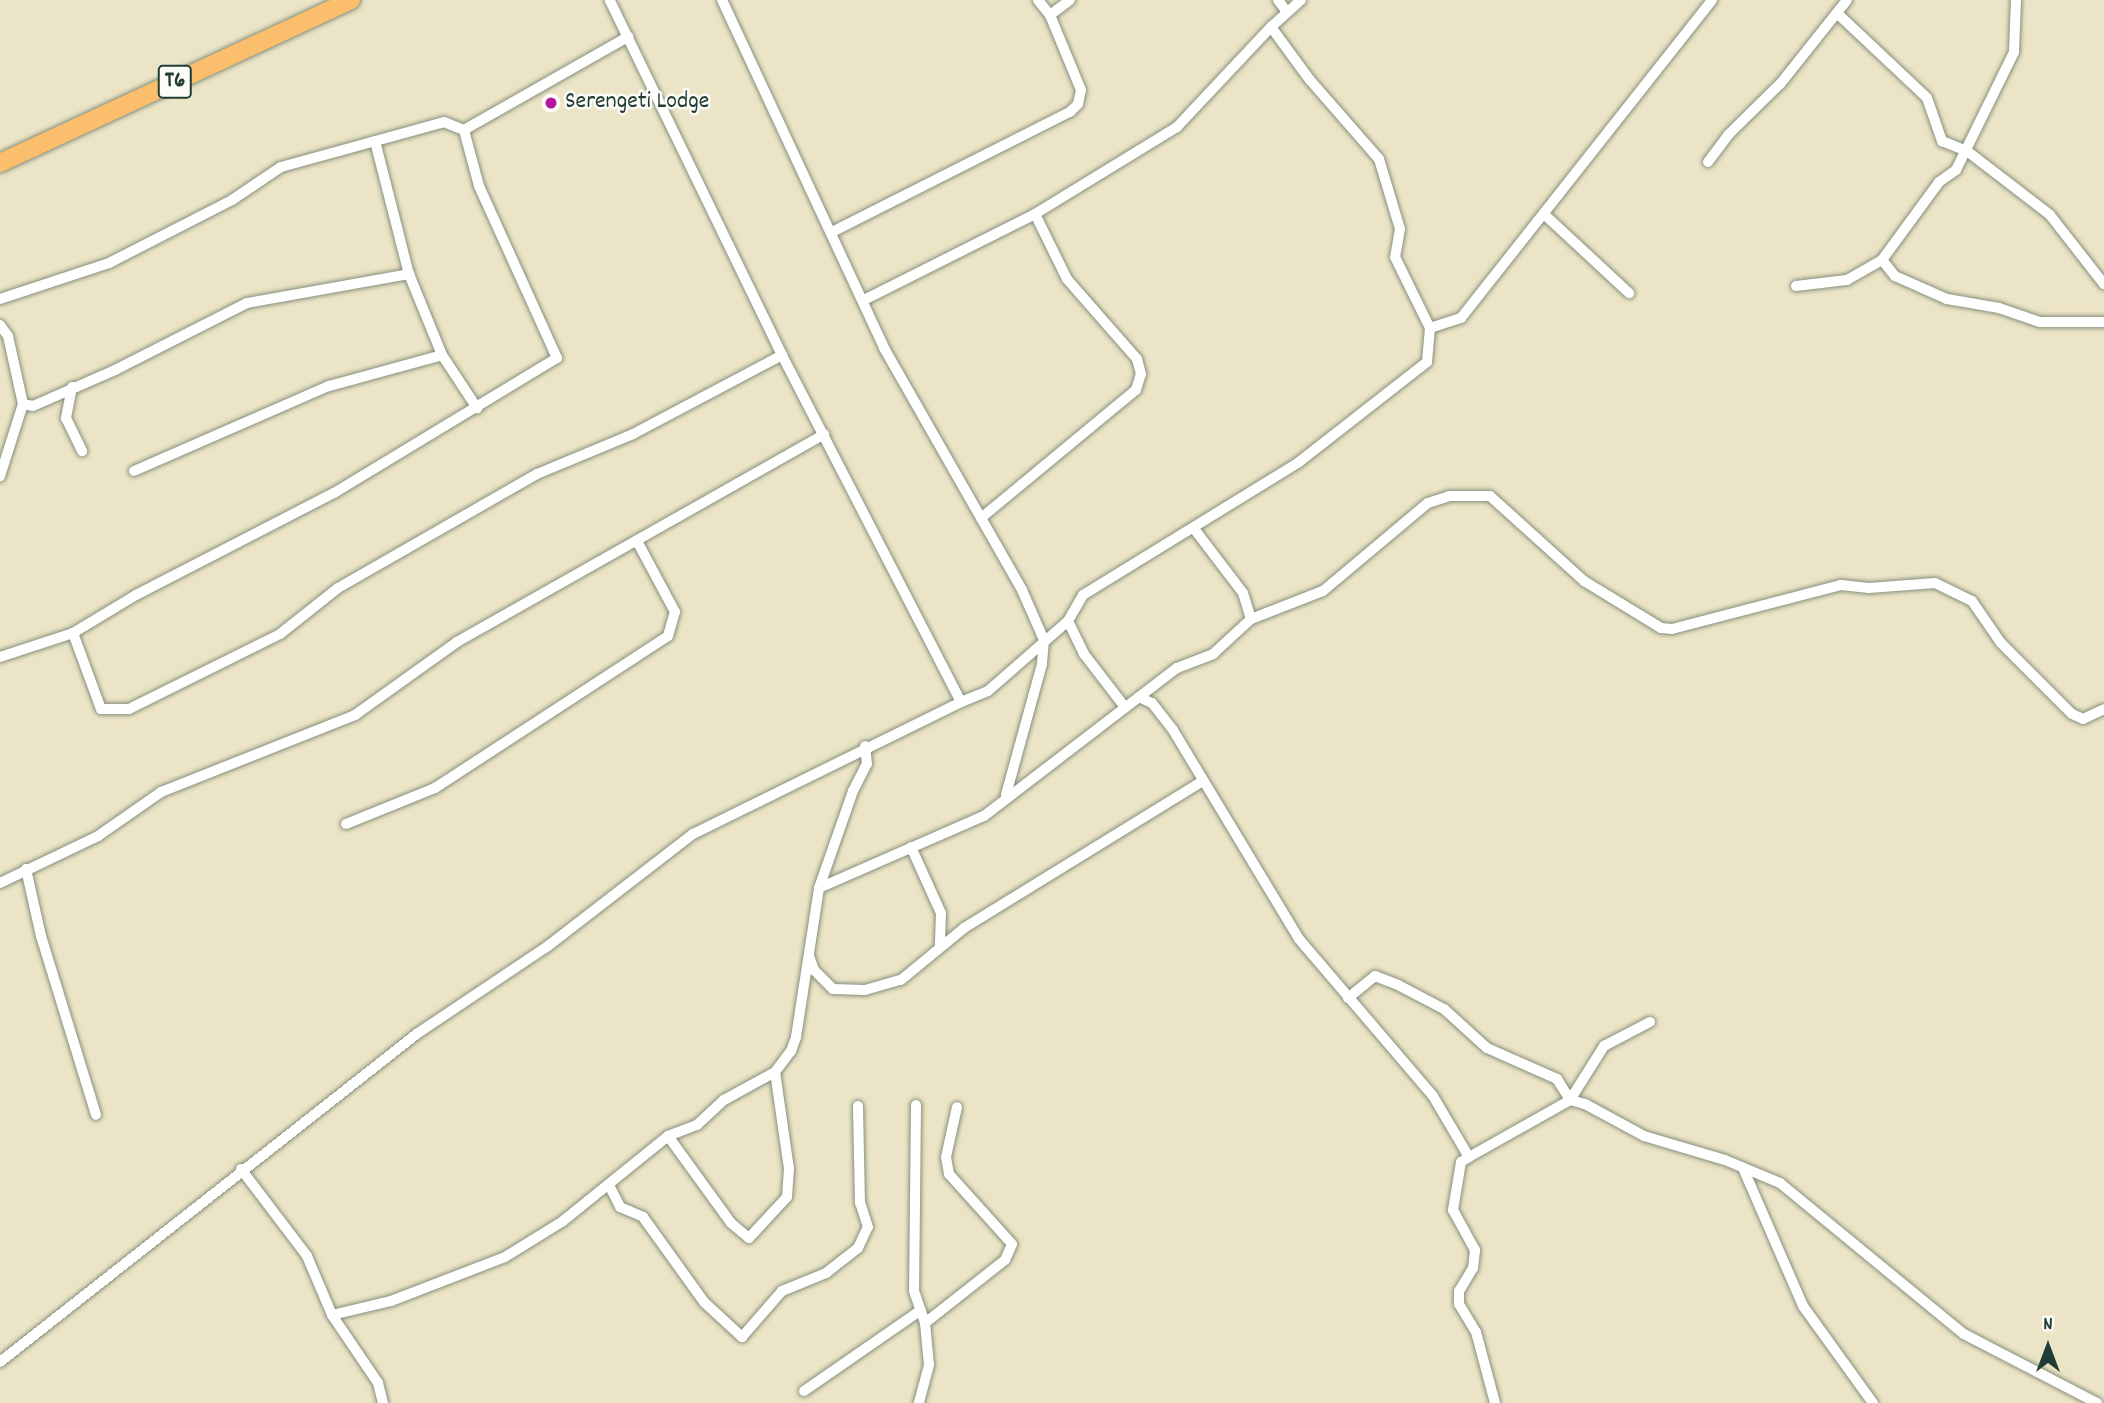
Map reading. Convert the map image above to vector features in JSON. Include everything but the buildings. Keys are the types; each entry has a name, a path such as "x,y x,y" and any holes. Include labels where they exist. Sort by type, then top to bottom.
{"highway":[{"name":"T6","path":"0,163 326,5 351,0"}],"street":[{"path":"610,0 782,355 961,702"},
{"path":"722,0 864,300 884,348 981,518 1045,640 1042,664 1028,702 1006,795"},
{"path":"832,232 1070,113 1081,90 1050,15 1038,0"},
{"path":"1050,15 1070,0"},
{"path":"1278,0 1287,12"},
{"path":"864,300 1035,214 1177,127 1271,27 1301,0"},
{"path":"1430,328 1461,318 1545,215 1712,0"},
{"path":"1708,162 1839,15 1847,0"},
{"path":"1796,286 1847,280 1882,260 1967,151 2014,52 2016,0"},
{"path":"1839,15 1927,98 1942,141 1967,151 2050,215 2104,285"},
{"path":"0,1362 241,1169 418,1033 548,946 693,834 865,746 988,691 1068,621 1083,595 1195,530 1299,462 1427,362 1430,328 1395,257 1400,229 1379,159 1310,80 1271,27"},
{"path":"464,130 628,37"},
{"path":"0,299 109,263 232,200 281,167 444,122 464,130"},
{"path":"0,657 73,633 135,595 334,493 557,358 479,186 464,130"},
{"path":"375,141 409,274 442,355 477,408"},
{"path":"981,518 1136,390 1141,374 1137,359 1067,279 1035,214"},
{"path":"1545,215 1629,293"},
{"path":"1882,260 1895,276 1947,299 1999,307 2040,322 2104,322"},
{"path":"23,404 33,405 247,303 409,274"},
{"path":"0,325 8,336 23,404 0,476"},
{"path":"134,471 329,386 442,355"},
{"path":"73,633 101,709 129,709 279,634 338,587 537,474 633,433 782,355"},
{"path":"72,387 66,418 82,451"},
{"path":"0,883 98,836 161,792 355,715 457,642 824,434"},
{"path":"819,888 911,847 969,825 1006,795 1107,724 1124,705 1177,668 1213,654 1251,619 1323,591 1428,503 1449,496 1490,496 1584,581 1661,628 1672,629 1840,585 1869,588 1935,583 1972,601 2001,643 2072,714 2083,719 2104,709"},
{"path":"1195,530 1242,593 1251,619"},
{"path":"346,824 435,789 668,636 675,612 637,541"},
{"path":"1068,621 1084,654 1124,705"},
{"path":"1139,697 1152,703 1173,730 1201,782 1299,939 1433,1096 1469,1157"},
{"path":"332,1315 391,1301 505,1257 563,1221 668,1136 697,1125 724,1100 775,1072 796,1037 819,888 867,764 865,746"},
{"path":"808,953 814,970 833,989 865,990 901,980 940,947 1201,782"},
{"path":"911,847 941,913 940,947"},
{"path":"26,869 40,936 96,1115"},
{"path":"1348,998 1375,976 1398,985 1444,1009 1487,1048 1557,1079 1570,1100 1585,1104 1644,1136 1780,1183 1964,1334 2097,1403"},
{"path":"1495,1403 1476,1332 1459,1304 1459,1291 1473,1268 1475,1250 1453,1210 1461,1162 1570,1100 1604,1046 1650,1022"},
{"path":"668,1136 711,1190 731,1223 749,1237 787,1197 789,1169 775,1072"},
{"path":"916,1105 914,1291 925,1323 929,1365 919,1403"},
{"path":"608,1185 620,1207 643,1217 704,1302 742,1337 782,1291 826,1273 858,1248 868,1227 858,1177 858,1106"},
{"path":"925,1323 1005,1260 1012,1244 949,1174 946,1157 957,1107"},
{"path":"1743,1168 1803,1306 1873,1403"},
{"path":"241,1169 307,1255 332,1315 378,1383 383,1403"},
{"path":"804,1391 921,1311"}],"place":[{"name":"Serengeti Lodge","path":"551,103"}]}
